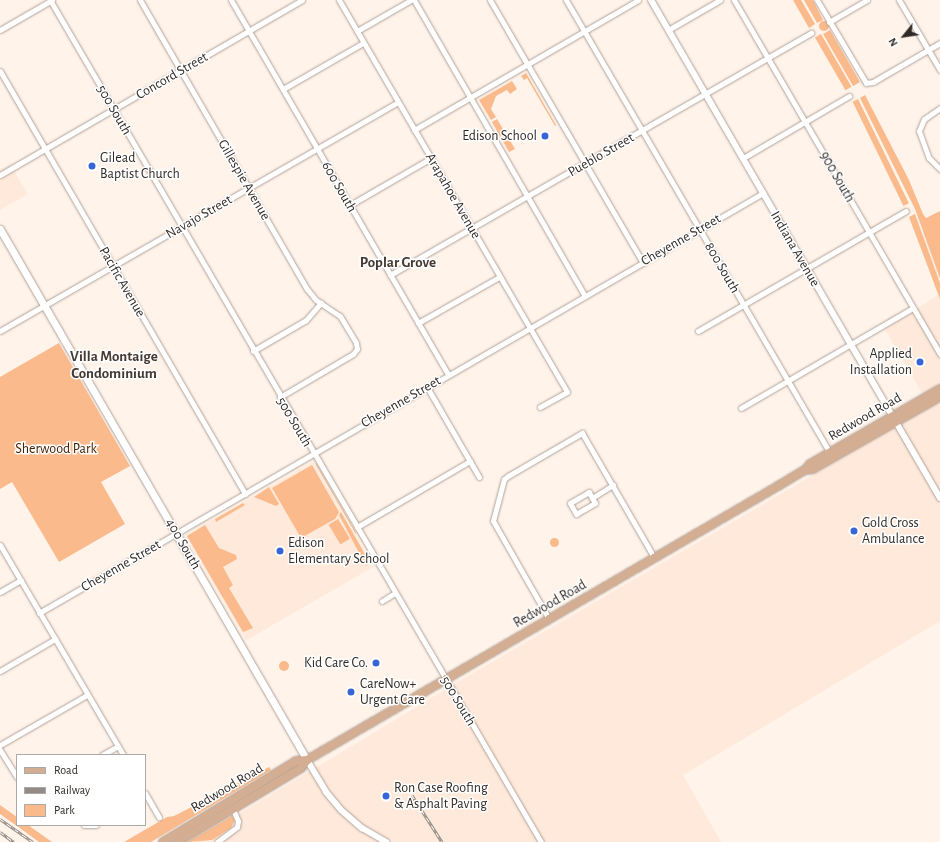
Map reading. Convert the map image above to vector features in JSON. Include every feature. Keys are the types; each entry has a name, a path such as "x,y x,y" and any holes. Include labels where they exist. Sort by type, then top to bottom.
{"main road":[{"name":"400 South","path":"0,228 307,760"},
{"name":"Redwood Road","path":"163,842 296,762 307,760 654,557 806,470 813,469 940,389"},
{"name":"Redwood Road","path":"806,470 810,464 830,453 894,419 940,397"},
{"name":"Redwood Road","path":"178,842 301,768 307,760"}],"street":[{"path":"0,30 51,0"},
{"name":"500 South","path":"51,0 253,351 541,842"},
{"name":"Gillespie Avenue","path":"140,0 307,289 321,303 340,316 356,344 357,349 280,397"},
{"name":"600 South","path":"231,0 448,375"},
{"name":"Concord Street","path":"0,175 302,0"},
{"name":"Arapahoe Avenue","path":"339,0 567,392 540,408"},
{"path":"357,31 410,0"},
{"path":"414,0 585,296"},
{"path":"490,0 643,263"},
{"name":"800 South","path":"566,0 830,453"},
{"path":"414,130 638,0"},
{"name":"Indiana Avenue","path":"651,0 940,498"},
{"path":"668,30 720,0"},
{"name":"900 South","path":"734,0 940,354"},
{"path":"817,0 866,83 873,82 940,43"},
{"path":"829,22 867,0"},
{"path":"899,0 940,70"},
{"name":"Pueblo Street","path":"390,275 811,33"},
{"path":"283,89 364,43"},
{"name":"Pacific Avenue","path":"0,71 245,494"},
{"path":"743,158 848,96"},
{"name":"Navajo Street","path":"0,332 398,102"},
{"path":"938,168 929,158 920,138 922,121 940,108"},
{"path":"350,205 431,158"},
{"name":"Cheyenne Street","path":"39,613 763,193"},
{"path":"698,332 906,211"},
{"path":"418,323 499,277"},
{"path":"253,351 310,318 321,303"},
{"path":"741,408 913,308"},
{"path":"427,387 479,477"},
{"path":"549,619 492,521 504,479 582,433 654,557"},
{"path":"357,527 470,461"},
{"path":"592,498 613,486"},
{"path":"589,492 592,498 595,503 576,514 570,503 589,492"},
{"path":"0,545 122,754"},
{"path":"0,592 21,580"},
{"path":"382,601 395,593"},
{"path":"0,671 55,639"},
{"path":"0,745 87,695"},
{"path":"104,754 118,746"},
{"path":"0,750 16,775"},
{"name":"400 South","path":"307,760 322,786 341,810 362,828 386,842"},
{"path":"146,795 159,817"},
{"path":"218,842 237,826 238,821 233,809"}],"shaded area":[{"path":"10,165 28,194 0,210 0,170"},
{"path":"940,224 940,282 923,233"},
{"path":"940,294 940,621 683,775 721,842 193,842 456,683 930,407 885,329"},
{"name":"Edison Elementary School","path":"313,462 374,567 246,640 186,536"}],"green space":[{"path":"793,0 801,0 815,24 809,28"},
{"path":"804,0 813,0 823,20 817,23"},
{"path":"822,21 826,21 829,26 826,31 822,31 819,28 819,24"},
{"path":"830,30 860,82 853,86 823,34"},
{"path":"821,34 852,87 845,90 815,38"},
{"path":"526,73 556,125 555,126 527,78 524,80 521,76"},
{"path":"512,81 517,89 510,94 507,90 496,96 491,109 496,117 491,120 479,100"},
{"path":"865,95 909,180 923,214 926,218 940,211 940,278 915,209 860,98"},
{"path":"858,99 909,203 903,206 853,102"},
{"path":"497,119 515,149 509,152 492,122"},
{"path":"915,214 940,283 940,299 909,217"},
{"name":"Sherwood Park","path":"59,343 130,466 101,482 125,524 59,562 12,482 0,489 0,377"},
{"path":"316,463 357,533 356,534"},
{"path":"312,465 339,512 335,519 301,538 272,488"},
{"path":"269,487 279,504 276,506 254,497"},
{"path":"243,503 245,505 216,522 215,519"},
{"path":"341,512 370,563 366,566 339,515"},
{"path":"338,519 350,539 340,544 329,525"},
{"path":"205,525 219,548 236,555 237,559 223,567 233,585 229,588 253,628 243,632 187,536"},
{"path":"554,537 559,542 554,547 549,542"},
{"path":"282,661 286,661 289,666 286,671 282,671 279,668 279,664"},
{"path":"269,767 271,770 151,842 124,842 167,817 174,816"},
{"path":"0,805 16,816 16,825 0,814"},
{"path":"232,816 235,820 231,828 212,840 188,842"},
{"path":"17,826 29,826 52,842 39,842"}],"railway":[{"path":"412,795 442,842"},
{"path":"0,819 33,842"},
{"path":"0,832 14,842"}],"place":[{"name":"Edison School","path":"545,136"},
{"name":"Gilead Baptist Church","path":"92,166"},
{"name":"Applied Installation","path":"920,362"},
{"name":"Gold Cross Ambulance","path":"854,531"},
{"name":"Edison Elementary School","path":"280,551"},
{"name":"Kid Care Co.","path":"376,663"},
{"name":"CareNow+ Urgent Care","path":"351,692"},
{"name":"Ron Case Roofing & Asphalt Paving","path":"386,796"}],"district":[{"name":"Poplar Grove","path":"398,263"},
{"name":"Villa Montaige Condominium","path":"114,364"}]}
